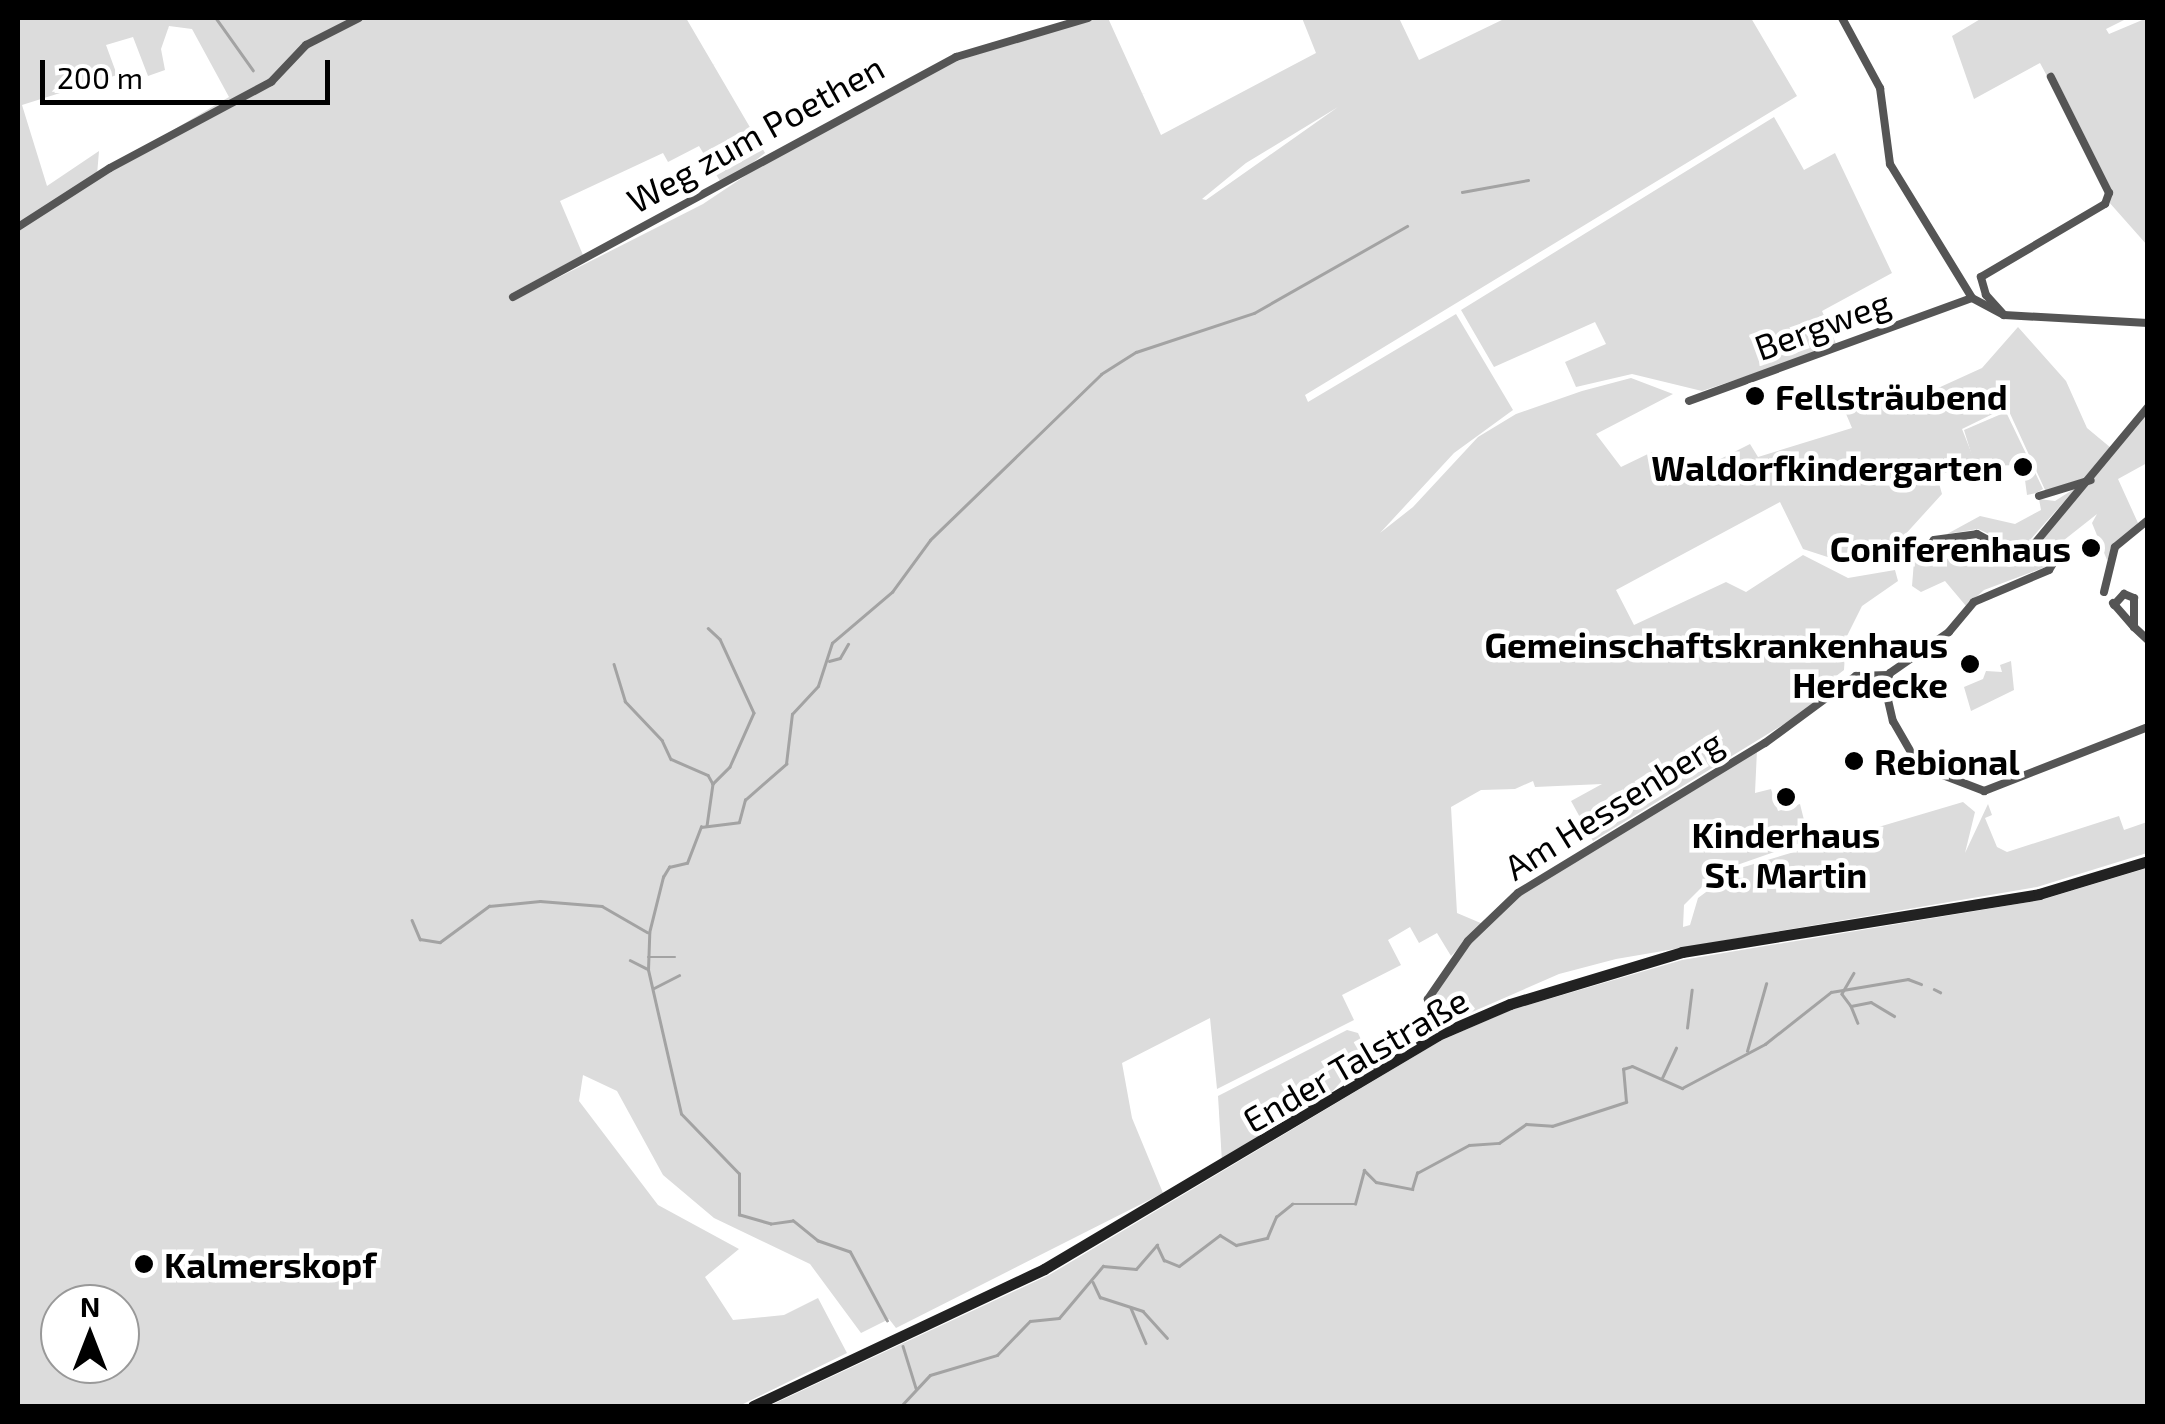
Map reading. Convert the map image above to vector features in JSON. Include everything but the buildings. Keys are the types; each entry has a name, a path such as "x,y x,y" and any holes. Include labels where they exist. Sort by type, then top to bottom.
{"main road":[{"name":"Ender Talstraße","path":"753,1406 1044,1269 1438,1035 1617,966 2039,894 2148,861"}],"street":[{"path":"18,227 110,168 271,82 306,45 358,18"},
{"name":"Weg zum Poethen","path":"513,297 956,57 1088,18"},
{"path":"1842,18 1880,88 1890,164 1972,298 2004,315 2148,323"},
{"path":"2004,315 1986,295 1980,276 2106,204 2109,193 2051,77"},
{"name":"Bergweg","path":"1690,401 1972,298"},
{"path":"2026,554 2148,407"},
{"path":"2040,496 2091,480"},
{"path":"2104,592 2115,547 2148,520"},
{"name":"Am Hessenberg","path":"1438,1035 1428,999 1460,950 1518,892 1765,742 1856,676 1888,676 1948,632 1974,602 2049,570 2058,555 2053,549 2026,554 1977,534 1946,542"},
{"path":"2104,592 2115,580"},
{"path":"2104,592 2148,640"},
{"path":"2114,605 2130,595 2134,623"},
{"path":"1888,676 1886,697 1908,755 1927,770 1984,791 2148,727"}],"shaded area":[{"path":"18,18 686,18 765,153 723,186 699,146 668,162 663,153 560,201 583,255 512,293 514,300 703,204 784,150 957,59 1094,18 1108,18 1161,135 1316,53 1302,18 1399,18 1419,60 1506,18 1751,18 1797,96 1305,395 1308,402 1456,314 1513,410 1454,453 1380,533 1413,507 1478,437 1516,414 1582,391 1631,378 1673,394 1596,434 1621,467 1652,452 1667,486 1750,444 1758,457 1852,428 1844,409 1880,393 1892,409 1982,368 2018,327 2066,381 2087,428 2111,448 2088,479 2046,492 2007,407 1962,429 1975,462 1937,476 1942,494 1892,549 1849,564 1803,549 1780,502 1616,590 1634,625 1726,582 1746,592 1803,555 1848,578 1895,570 1898,581 1862,606 1846,638 1844,670 1810,696 1815,705 1593,841 1571,801 1602,784 1535,787 1533,781 1515,789 1481,790 1451,807 1457,913 1483,924 1451,956 1437,933 1419,943 1410,927 1388,940 1401,965 1342,995 1354,1020 1217,1089 1210,1018 1122,1063 1132,1118 1163,1193 896,1328 889,1319 861,1333 810,1264 714,1218 663,1175 617,1091 583,1075 579,1101 658,1205 739,1249 705,1277 733,1320 784,1315 818,1298 847,1353 739,1406 18,1406","holes":["169,26 192,29 229,97 97,175 99,151 47,186 22,105 117,75 106,45 133,37 148,76 165,70 161,49","1338,107 1206,200 1202,199 1246,163"]},
{"path":"1982,18 2128,18 2106,29 2109,34 2147,18 2147,245 2108,201 2113,192 2053,73 2047,76 2040,63 1974,99 1952,36"},
{"path":"1774,117 1804,170 1835,153 1892,273 1822,311 1837,346 1702,391 1632,374 1576,387 1565,362 1606,344 1595,322 1494,367 1461,310"},
{"path":"2147,411 2147,463 2118,479 2138,523 2107,560 2092,523 2097,514 2059,544 2033,549"},
{"path":"2006,412 2043,489 2036,493 2027,495 2023,465 1975,466 1964,430"},
{"path":"2077,487 2022,549 1978,529 1947,534 1980,516 2015,524 2041,510 2039,499 2055,501"},
{"path":"1963,551 2009,567 2053,556 2048,566 1984,590 1966,606 1945,581 1921,592 1912,586 1914,561 1937,564"},
{"path":"2011,661 2014,690 1971,711 1964,687 1983,679 1986,671 2002,672 2000,665"},
{"path":"1757,750 1755,793 1771,789 1778,811 1800,804 1809,840 1717,872 1684,905 1683,927 1690,925 1698,898 1737,869 1963,802 1975,812 1965,853 1988,804 1992,815 1985,818 1997,847 2007,852 2119,816 2124,830 2147,822 2147,853 2037,887 1616,959 1559,974 1440,1026 1430,1013 1430,998 1469,942 1521,893"},
{"path":"2147,868 2147,1406 769,1406 1049,1275 1440,1041 1511,1010 1682,960 2041,900"},
{"path":"1347,1030 1358,1033 1367,1053 1331,1093 1222,1162 1218,1096"}],"waterway":[{"path":"216,18 253,70"},
{"path":"1462,192 1528,180"},
{"path":"887,1321 850,1252 818,1241 793,1221 771,1224 739,1215 739,1174 681,1114 648,970 649,933 663,877 669,867 687,863 701,827 739,822 745,800 786,764 792,714 818,686 832,643 892,592 930,540 1101,374 1136,352 1254,313 1407,226"},
{"path":"708,628 720,639 754,713 730,767 713,784"},
{"path":"829,661 840,658 848,644"},
{"path":"614,664 625,701 662,740 671,759 708,775 713,784 707,826"},
{"path":"412,920 420,939 440,942 489,906 540,901 602,906 647,932"},
{"path":"648,957 675,957"},
{"path":"630,960 646,968"},
{"path":"1854,973 1842,994 1851,1006 1871,1002 1894,1016"},
{"path":"654,988 679,975"},
{"path":"901,1406 930,1375 997,1355 1030,1321 1059,1318 1103,1266 1136,1269 1157,1245 1164,1260 1179,1266 1220,1235 1236,1245 1267,1238 1276,1217 1292,1204 1355,1204 1364,1170 1376,1182 1412,1189 1417,1173 1469,1145 1499,1143 1526,1124 1552,1126 1626,1102 1623,1069 1632,1066 1682,1088 1765,1044 1831,992 1908,979 1921,984"},
{"path":"1747,1051 1766,984"},
{"path":"1934,989 1940,992"},
{"path":"1687,1028 1692,990"},
{"path":"1851,1006 1858,1023"},
{"path":"1662,1078 1676,1048"},
{"path":"1093,1282 1100,1297 1143,1311 1167,1338"},
{"path":"1131,1308 1146,1343"},
{"path":"903,1346 916,1388"}],"place":[{"name":"Fellsträubend","path":"1755,396"},
{"name":"Waldorfkindergarten","path":"2023,467"},
{"name":"Coniferenhaus","path":"2091,548"},
{"name":"Gemeinschaftskrankenhaus Herdecke","path":"1970,664"},
{"name":"Rebional","path":"1854,761"},
{"name":"Kinderhaus St. Martin","path":"1786,797"},
{"name":"Kalmerskopf","path":"144,1264"}]}
